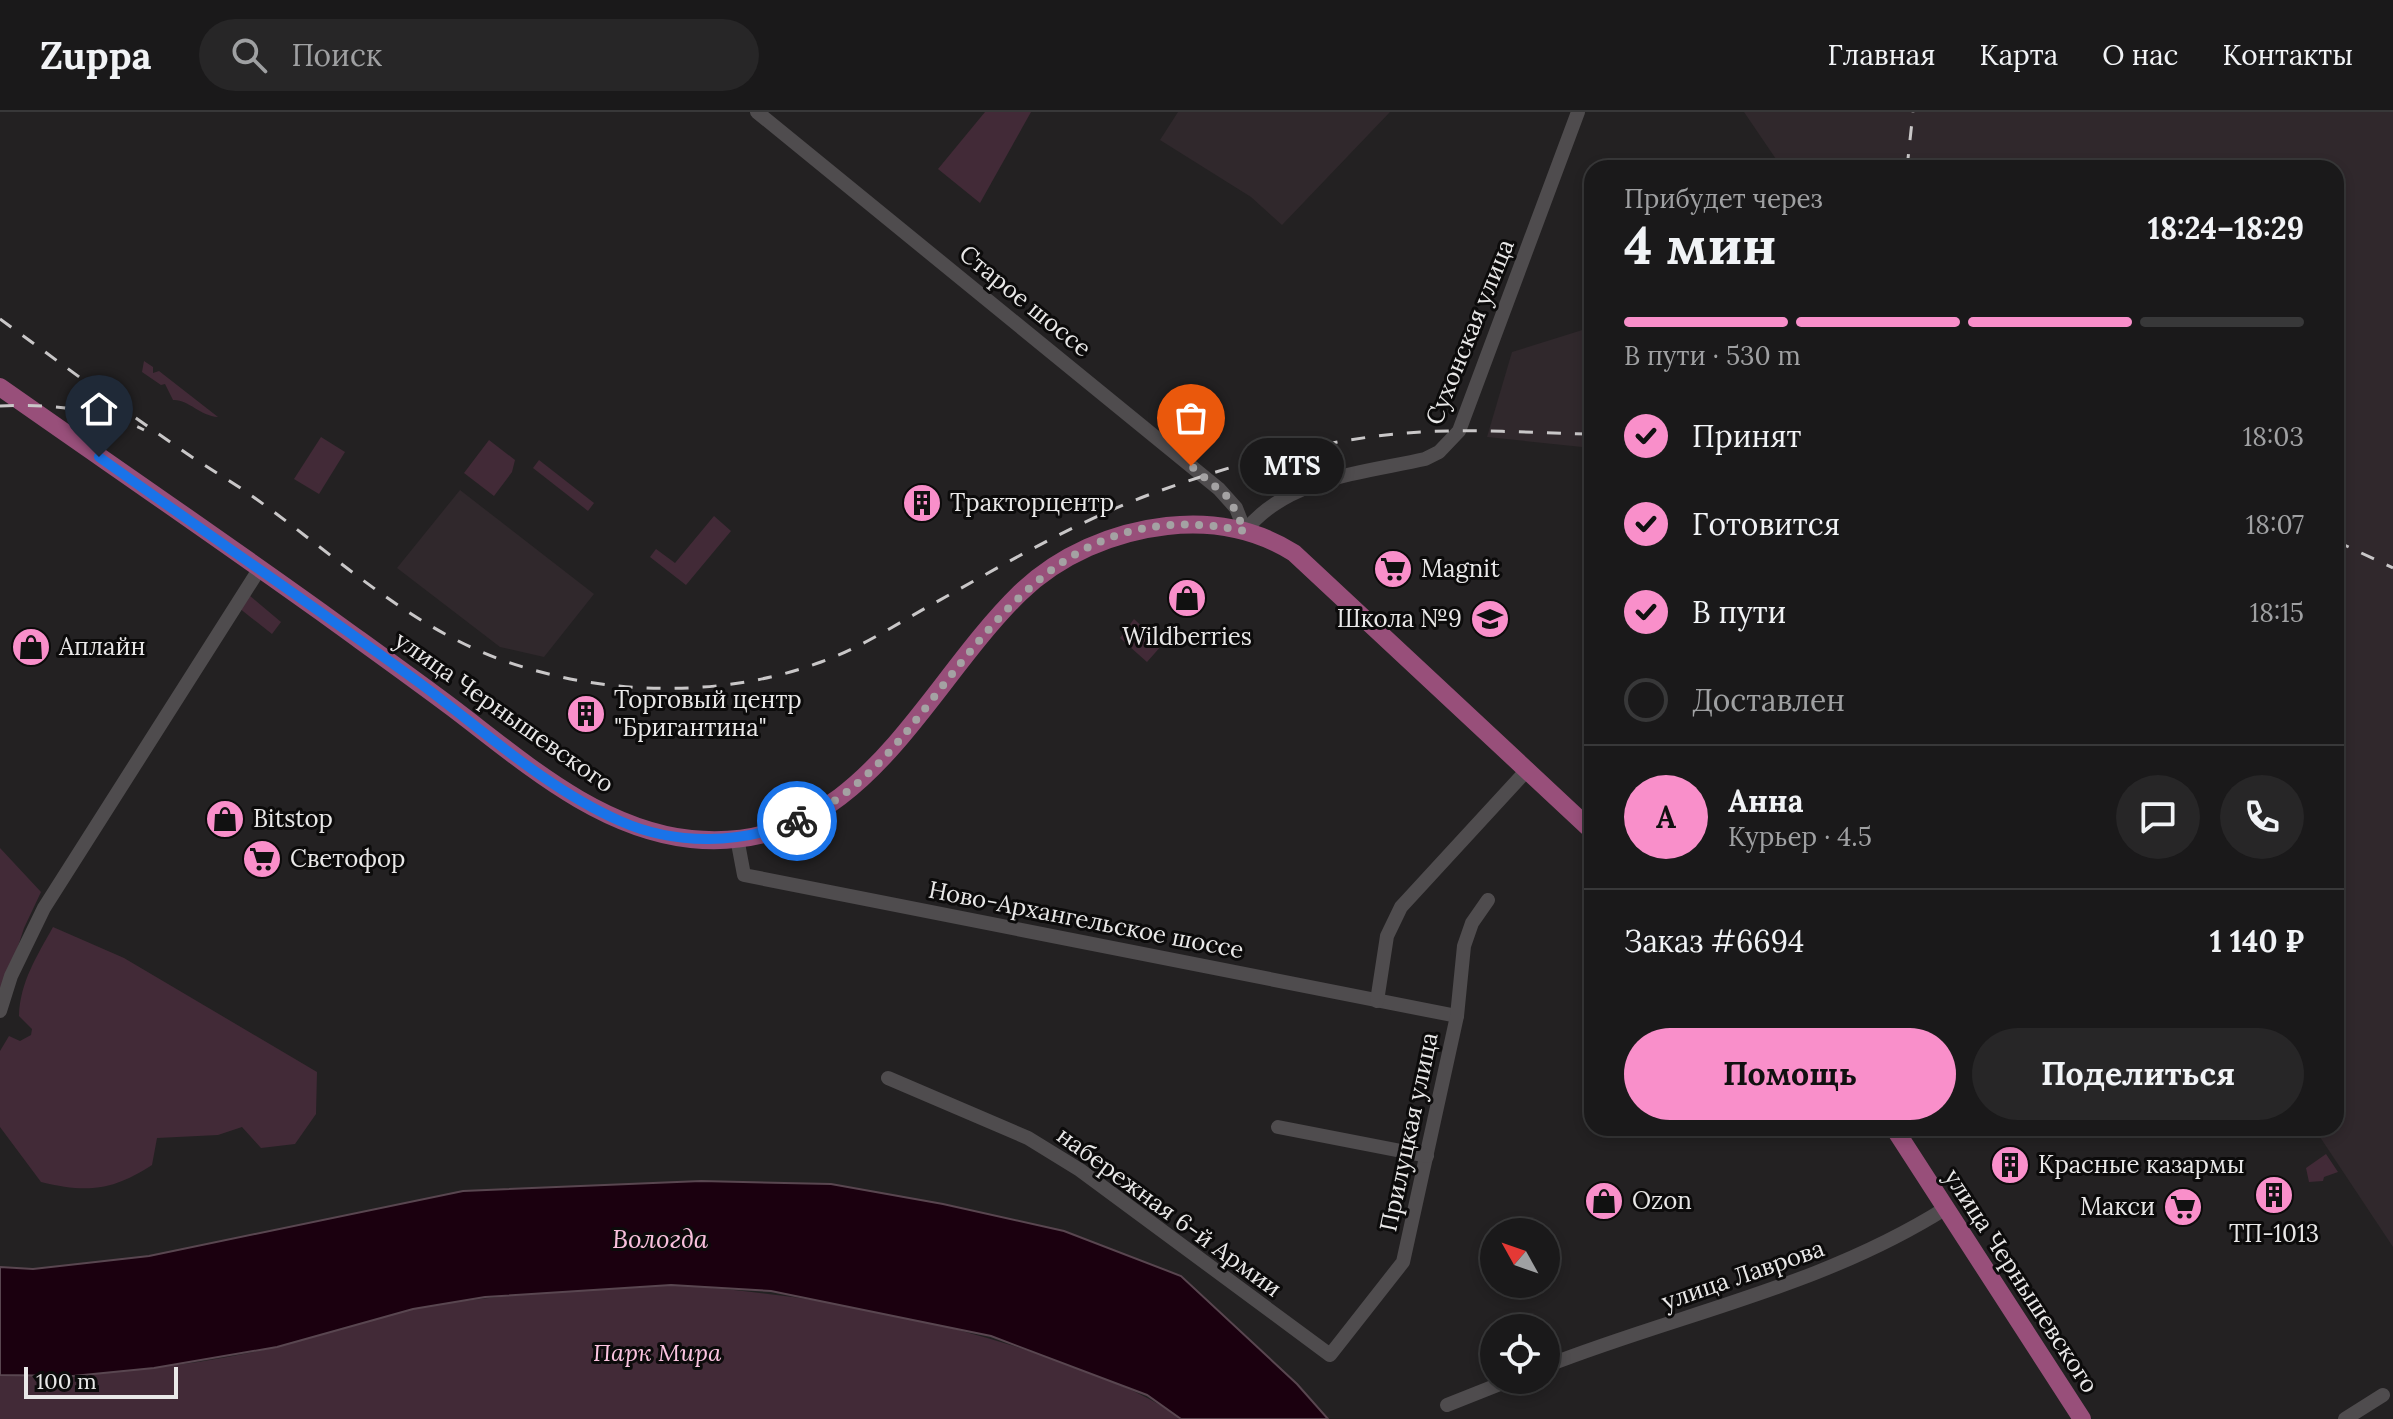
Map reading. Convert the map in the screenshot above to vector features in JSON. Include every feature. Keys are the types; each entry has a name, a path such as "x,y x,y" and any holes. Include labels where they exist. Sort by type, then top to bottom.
{"main road":[{"name":"улица Чернышевского","path":"0,387 260,568 588,805 620,822 668,836 737,838 776,830 818,812 847,794 895,747 996,619 1022,591 1053,567 1094,545 1142,529 1205,524 1270,539 1304,561 1584,823"},
{"name":"улица Чернышевского","path":"1899,1136 2082,1419"}],"street":[{"name":"Старое шоссе","path":"757,112 780,119 1219,489 1236,508 1245,531"},
{"name":"Сухонская улица","path":"1245,531 1256,516 1289,493 1425,459 1439,452 1459,431 1578,112"},
{"path":"0,1011 11,976 44,908 260,568"},
{"path":"1377,1001 1387,936 1401,907 1528,769"},
{"name":"Ново-Архангельское шоссе","path":"737,838 744,875 1457,1016"},
{"name":"Прилуцкая улица","path":"1330,1355 1403,1262 1457,1016 1464,946 1472,923 1488,900"},
{"name":"набережная 6-й Армии","path":"888,1078 1028,1138 1080,1170 1330,1355"},
{"path":"1278,1127 1427,1156"},
{"name":"улица Лаврова","path":"1560,1361 1824,1273 1870,1252 1946,1208"},
{"path":"1447,1405 1480,1392"},
{"path":"2345,1419 2383,1395"}],"shaded area":[{"path":"1178,112 1390,112 1282,225 1251,197 1160,140"},
{"path":"1744,112 2393,112 2393,1247 2319,1136 2344,1136 2344,160 1777,160"},
{"path":"1584,330 1584,447 1487,437 1512,352"},
{"path":"460,490 594,594 544,657 500,647 397,568"}],"green space":[{"path":"985,112 1031,112 980,203 938,169"},
{"path":"144,361 153,367 153,373 159,371 218,417 173,400 165,384 161,385 142,372"},
{"path":"321,437 345,452 319,494 294,479"},
{"path":"489,440 515,460 512,472 494,496 464,473"},
{"path":"539,460 594,503 588,511 533,468"},
{"path":"714,516 731,531 686,585 650,557 656,549 675,563"},
{"path":"249,595 281,622 272,634 239,608"},
{"path":"1134,619 1162,645 1147,662 1120,638"},
{"path":"0,848 41,892 24,928 0,1001"},
{"path":"53,927 124,958 317,1072 316,1114 295,1144 261,1148 242,1127 218,1135 157,1138 152,1165 111,1185 72,1188 41,1182 0,1127 0,1051 9,1036 20,1041 31,1035 32,1029 19,1016 22,992"},
{"path":"2326,1154 2338,1172 2324,1177 2323,1181 2309,1182 2306,1168"},
{"name":"Парк Мира","path":"671,1285 822,1301 920,1320 1018,1347 1111,1381 1153,1401 1181,1419 0,1419 0,1375 105,1372 174,1365 277,1347 382,1316 449,1303"}],"water":[{"name":"Вологда","path":"701,1181 831,1184 943,1204 1064,1231 1181,1276 1297,1384 1328,1419 1181,1419 1147,1395 991,1336 771,1291 671,1285 485,1297 413,1309 277,1347 154,1368 73,1376 0,1375 0,1267 33,1269 149,1256 463,1191"}],"railway":[{"path":"1908,160 1913,112"},
{"path":"0,319 162,437 252,496 372,587 434,628 502,660 540,672 621,686 702,687 783,674 821,662 863,643 1066,531 1122,505 1245,463 1309,447 1407,433 1584,434"},
{"path":"0,406 74,409 110,417 144,430"},
{"path":"2344,545 2393,568"}],"way so far":[{"path":"797,821 847,794 872,772 996,619 1022,591 1053,567 1094,545 1142,529 1205,524 1245,531 1242,519 1229,498 1191,466"}],"place":[{"name":"MTS","path":"1191,466"},
{"name":"Тракторцентр","path":"922,503"},
{"name":"Magnit","path":"1393,569"},
{"name":"Wildberries","path":"1187,598"},
{"name":"Школа №9","path":"1490,619"},
{"name":"Аплайн","path":"31,647"},
{"name":"Торговый центр \"Бригантина\"","path":"586,714"},
{"name":"Bitstop","path":"225,819"},
{"name":"Светофор","path":"262,859"},
{"name":"Красные казармы","path":"2010,1165"},
{"name":"ТП-1013","path":"2274,1195"},
{"name":"Ozon","path":"1604,1201"},
{"name":"Макси","path":"2183,1207"}],"route":[{"path":"99,457 284,586 528,764 588,805 620,822 668,836 697,839 737,838 776,830 797,821"}]}
